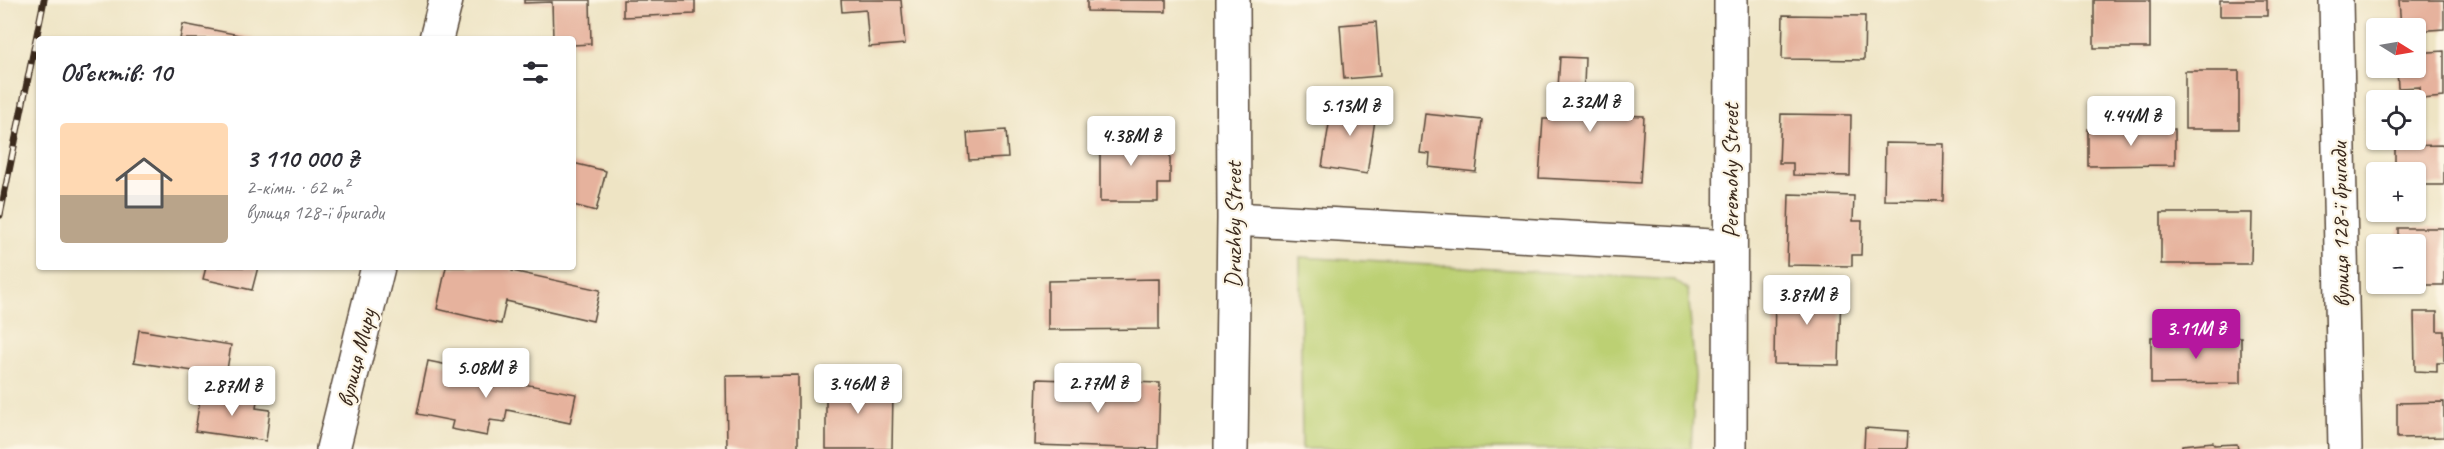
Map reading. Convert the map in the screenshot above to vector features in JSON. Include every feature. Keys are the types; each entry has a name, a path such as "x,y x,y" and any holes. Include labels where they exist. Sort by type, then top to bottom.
{"street":[{"path":"436,36 446,0"},
{"name":"Druzhby Street","path":"1231,449 1234,219 1233,0"},
{"name":"Peremohy Street","path":"1730,449 1731,0"},
{"name":"вулиця 128-ї бригади","path":"2336,0 2344,449"},
{"path":"1234,219 1730,247"},
{"name":"вулиця Миру","path":"333,449 377,270"}],"green space":[{"path":"1300,257 1674,280 1688,290 1695,376 1691,449 1302,449"}],"building":[{"path":"524,0 590,0 591,44 576,45 576,36 553,36 552,2 524,3"},
{"path":"623,0 695,0 695,14 623,17"},
{"path":"841,0 901,0 905,44 869,47 866,10 842,12"},
{"path":"1087,0 1166,0 1166,12 1087,11"},
{"path":"2094,0 2150,0 2150,48 2094,48"},
{"path":"2220,0 2267,0 2267,16 2220,16"},
{"path":"2399,0 2444,0 2444,29 2426,30 2426,18 2400,18"},
{"path":"1783,15 1865,16 1864,60 1782,59"},
{"path":"1376,22 1380,76 1344,79 1340,25"},
{"path":"183,24 245,36 181,36"},
{"path":"2444,51 2444,97 2426,99 2426,90 2420,90 2420,87 2398,88 2398,78 2426,78 2426,52"},
{"path":"1560,57 1585,58 1584,87 1622,90 1621,115 1644,116 1640,183 1539,178 1543,119 1556,119"},
{"path":"2185,71 2239,71 2239,129 2185,129"},
{"path":"1333,100 1377,106 1367,174 1322,167"},
{"path":"1425,114 1482,120 1476,172 1429,167 1430,154 1420,153"},
{"path":"1781,114 1851,115 1850,176 1793,175 1793,163 1779,163"},
{"path":"2088,129 2175,129 2175,165 2088,166"},
{"path":"1006,130 1008,158 969,160 967,133"},
{"path":"1100,130 1152,130 1152,153 1170,153 1170,184 1158,184 1158,202 1100,202"},
{"path":"1885,143 1944,144 1943,201 1884,200"},
{"path":"2426,145 2444,145 2444,185 2426,185 2426,162 2395,162 2395,150 2426,150"},
{"path":"576,164 606,171 596,211 576,206"},
{"path":"1789,194 1854,196 1853,221 1862,221 1861,255 1852,255 1852,266 1787,265"},
{"path":"2161,213 2252,213 2251,264 2161,264"},
{"path":"2398,228 2444,228 2444,285 2426,285 2426,234 2398,234"},
{"path":"205,270 257,270 252,290 203,279"},
{"path":"445,270 512,270 600,290 593,321 506,301 501,324 437,309"},
{"path":"1159,279 1159,329 1048,330 1048,281"},
{"path":"1775,287 1841,289 1839,365 1774,364"},
{"path":"2414,312 2437,312 2437,331 2444,331 2444,363 2437,363 2437,372 2415,371"},
{"path":"139,330 231,345 226,376 134,362"},
{"path":"2151,337 2241,337 2241,383 2151,384"},
{"path":"428,361 513,378 513,382 576,394 570,423 507,410 505,422 490,420 487,436 451,429 453,421 417,414"},
{"path":"798,375 798,449 727,449 726,376"},
{"path":"826,378 875,379 875,392 893,392 892,449 826,449"},
{"path":"1037,379 1160,383 1158,449 1035,445"},
{"path":"201,393 257,401 256,408 270,410 266,441 195,431"},
{"path":"2444,402 2444,437 2397,438 2397,403"},
{"path":"1865,428 1908,431 1907,449 1864,449"},
{"path":"2213,442 2214,445 2237,444 2238,449 2182,449 2182,445"}],"railway":[{"path":"37,36 44,0"},
{"path":"0,215 36,39"}]}
